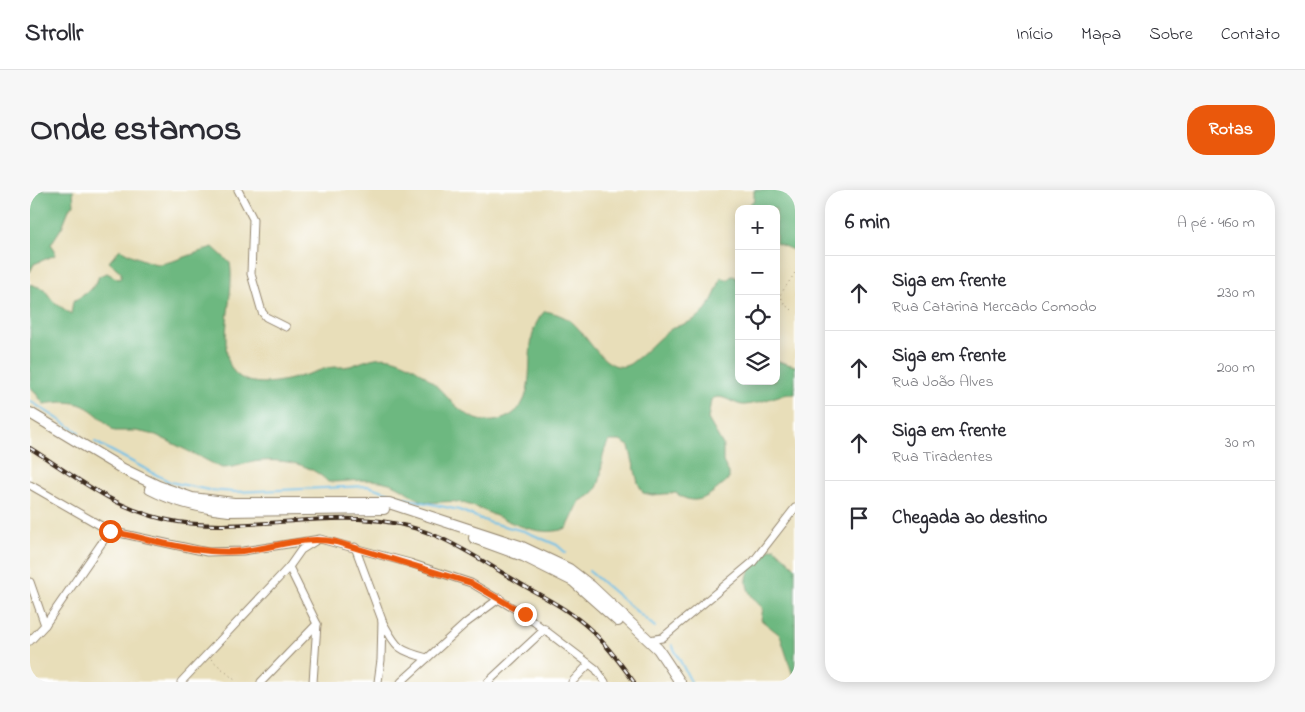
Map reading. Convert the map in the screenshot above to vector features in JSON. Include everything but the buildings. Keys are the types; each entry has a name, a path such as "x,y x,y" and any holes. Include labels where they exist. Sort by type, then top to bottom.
{"highway":[{"path":"30,413 123,468 158,486 192,498 234,503 389,503 520,546 569,569 591,586 649,640 680,682"},
{"path":"30,420 123,476 168,498 204,508 247,512 388,509 433,522 523,556 574,581 644,645 663,666 673,682"}],"street":[{"path":"238,190 253,219 251,274 262,312 266,317 286,326"},
{"path":"30,485 110,531 207,552 243,551 320,539 355,547 471,583 500,598 544,629 589,664 605,682"},
{"path":"649,640 662,638 753,562 795,508"},
{"path":"30,641 45,625 110,531"},
{"path":"181,682 290,567 301,550 320,539"},
{"path":"355,547 382,620 397,647 403,652 427,658"},
{"path":"290,567 316,624 313,682"},
{"path":"30,582 45,625"},
{"path":"401,682 466,623 500,598"},
{"path":"378,682 381,660 382,620"},
{"path":"261,682 316,624"},
{"path":"488,682 544,629"},
{"path":"660,653 662,638"},
{"path":"572,682 589,664"}],"path":[{"path":"795,273 780,294 785,305 795,312"},
{"path":"206,655 237,682"}],"green space":[{"path":"30,190 73,190 74,205 70,207 62,227 51,244 55,250 55,255 34,264 30,272"},
{"path":"754,190 795,190 795,254 793,250 780,245 780,205 748,205 754,200"},
{"path":"213,247 230,263 227,352 230,364 236,374 245,380 268,383 281,381 327,368 350,366 375,358 385,357 396,359 421,373 471,417 493,421 505,418 518,410 525,398 532,338 536,323 545,311 560,315 570,321 606,360 613,365 622,366 630,364 671,329 696,319 710,304 721,277 727,280 732,276 735,277 735,385 780,385 780,362 795,366 795,394 782,395 745,405 719,397 711,400 708,419 723,445 723,462 729,473 729,479 711,494 698,500 684,498 676,493 652,495 643,493 638,483 629,446 620,441 609,441 605,450 601,475 596,489 590,496 580,501 567,528 553,531 526,528 458,502 424,501 397,486 381,481 328,482 306,467 288,462 260,461 222,468 156,435 136,431 114,431 98,415 76,403 57,402 44,404 30,386 30,284 44,289 53,301 71,314 73,301 92,288 99,276 107,273 118,279 121,278 121,272 109,262 120,249 156,264 179,259"},
{"path":"775,548 795,567 795,682 780,635 761,620 763,608 752,596 747,584 749,572 758,558 770,549"}],"waterway":[{"path":"30,401 79,432"},
{"path":"95,442 170,482 209,490 235,492 368,486 408,499 459,510 491,523 524,531 557,545 566,553"},
{"path":"589,571 655,627"},
{"path":"672,645 691,682"}],"railway":[{"path":"30,448 110,498 144,514 163,519 211,525 359,519 384,521 426,532 463,549 575,616 603,642 634,682"}],"route":[{"path":"110,531 207,552 243,551 297,541 320,539 336,542 471,583 525,614"}]}
